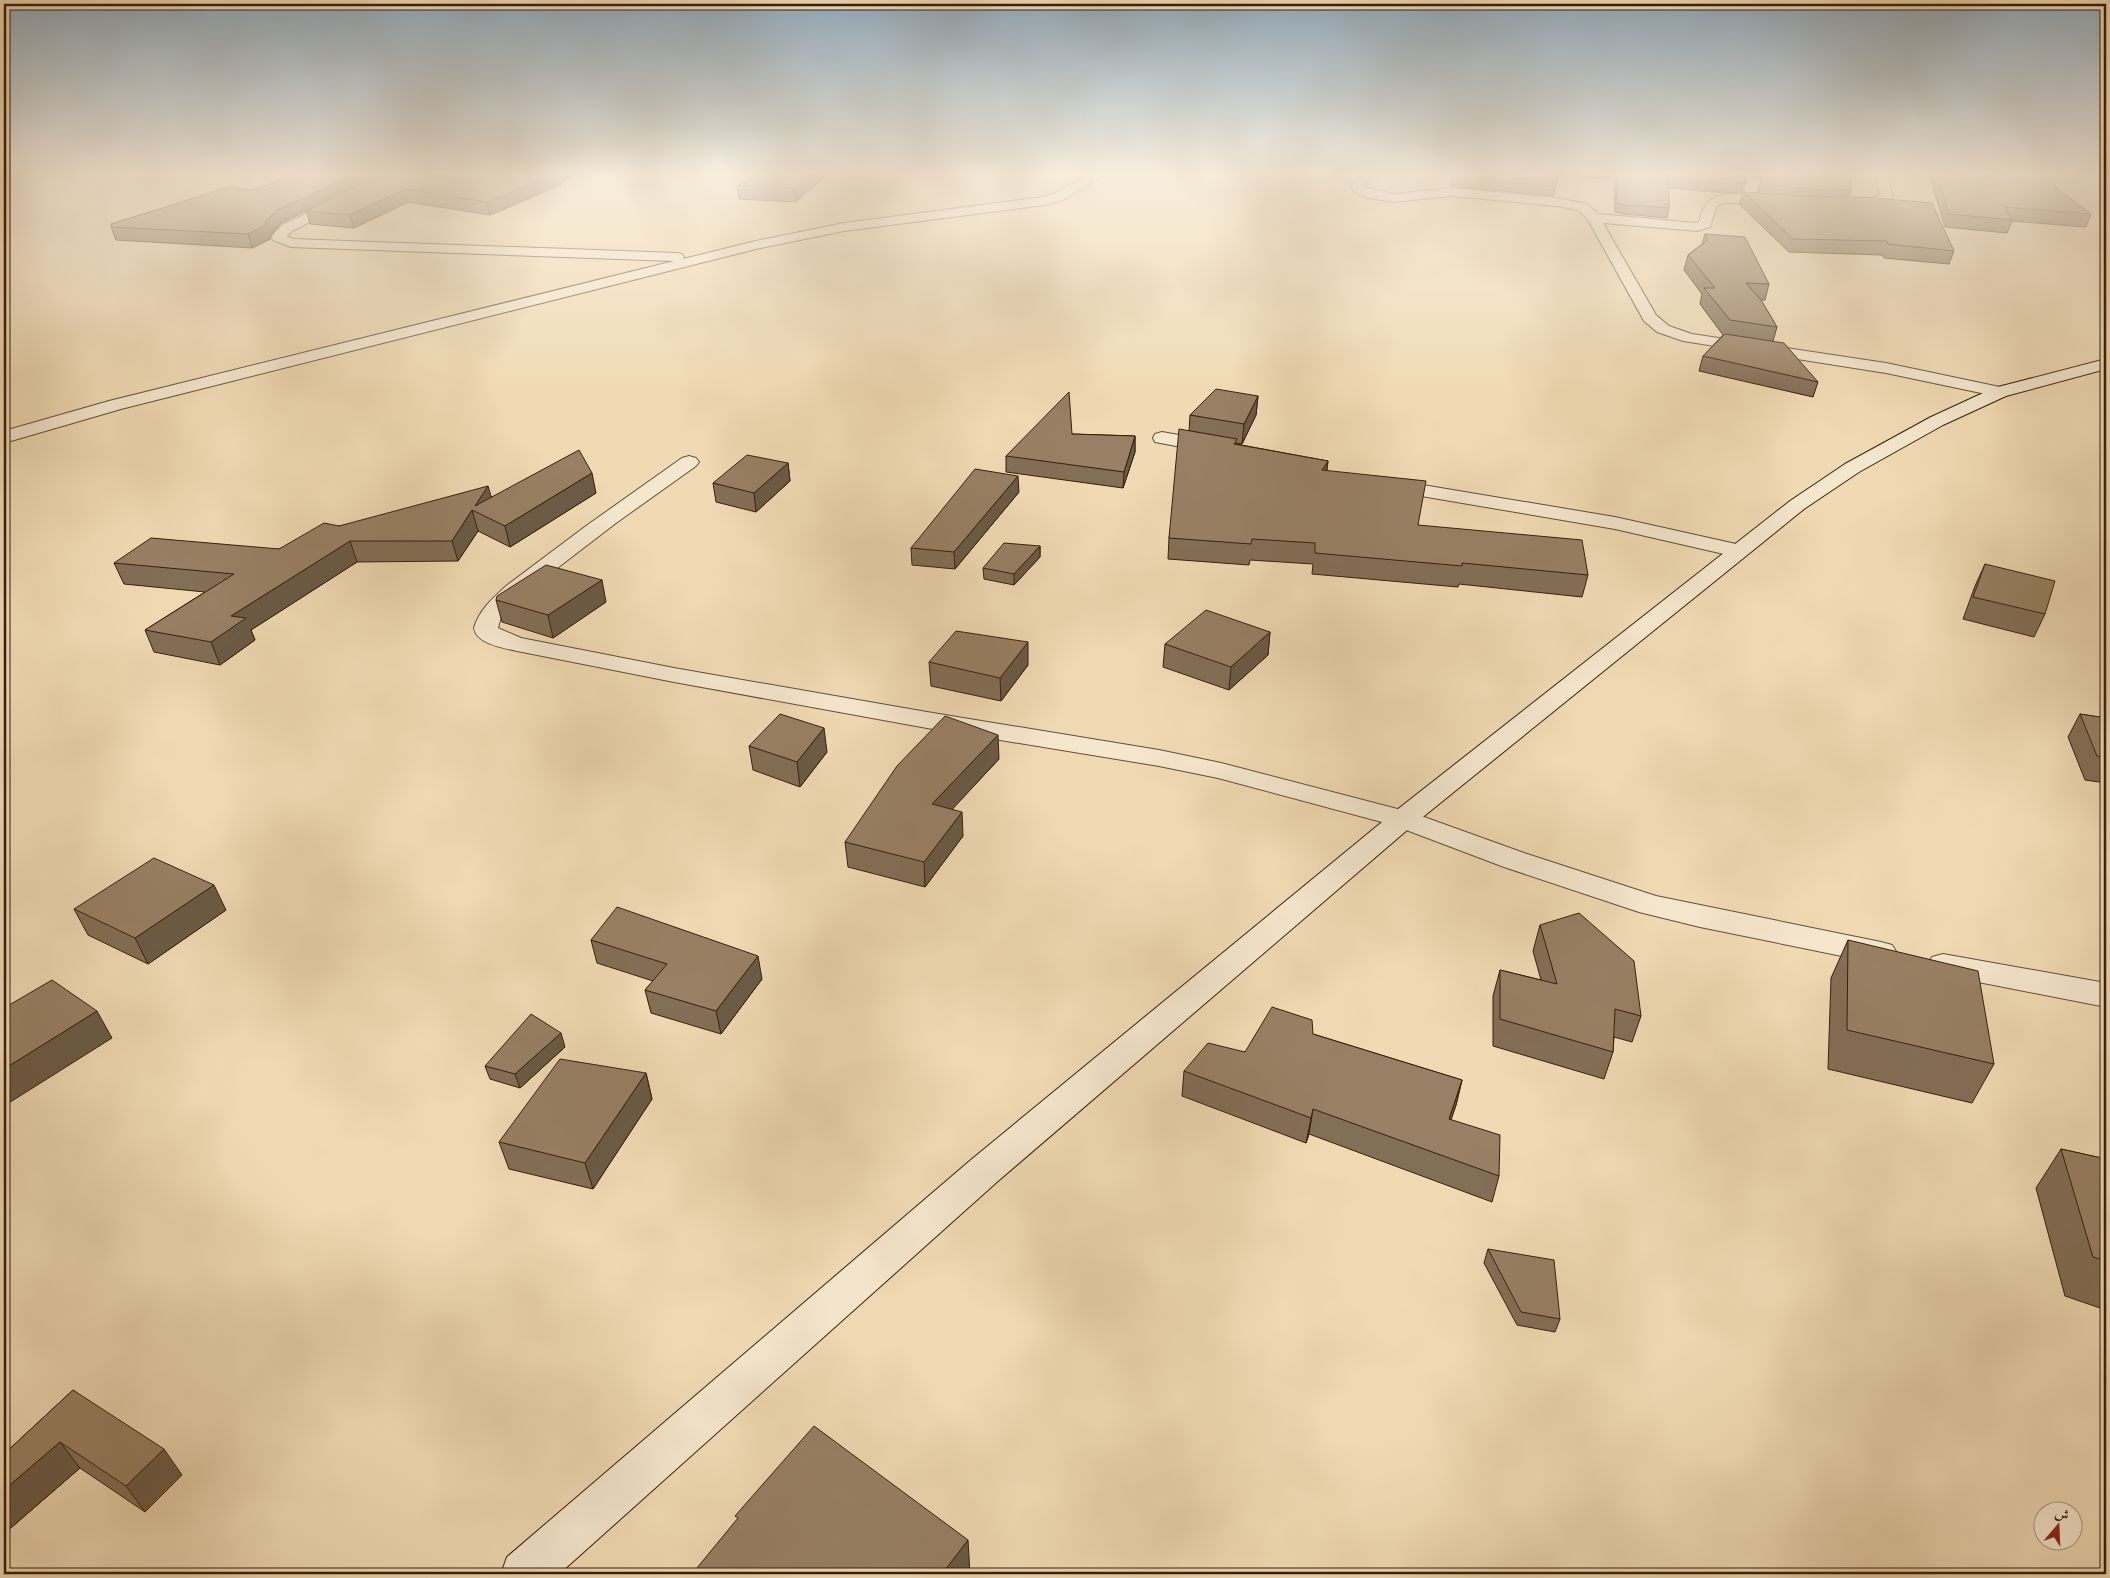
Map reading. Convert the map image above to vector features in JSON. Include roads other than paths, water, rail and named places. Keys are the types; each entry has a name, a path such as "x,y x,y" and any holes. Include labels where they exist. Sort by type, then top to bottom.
{"street":[{"path":"419,248 706,258"},
{"path":"4,437 115,405 746,248"},
{"path":"1611,248 1650,318 1672,334 1711,343 1902,371 2000,392"},
{"path":"524,1574 985,1170 1403,819 1737,551 1798,505 1852,468 1936,421 2000,392 2106,364"},
{"path":"1162,438 1235,451"},
{"path":"689,462 604,521 533,576 499,605 489,618 486,631 500,639 517,644 674,675 927,720 1159,758 1221,771 1403,819 1523,863 1650,905 1700,918 2106,995"},
{"path":"1372,482 1615,523 1737,551"}]}
